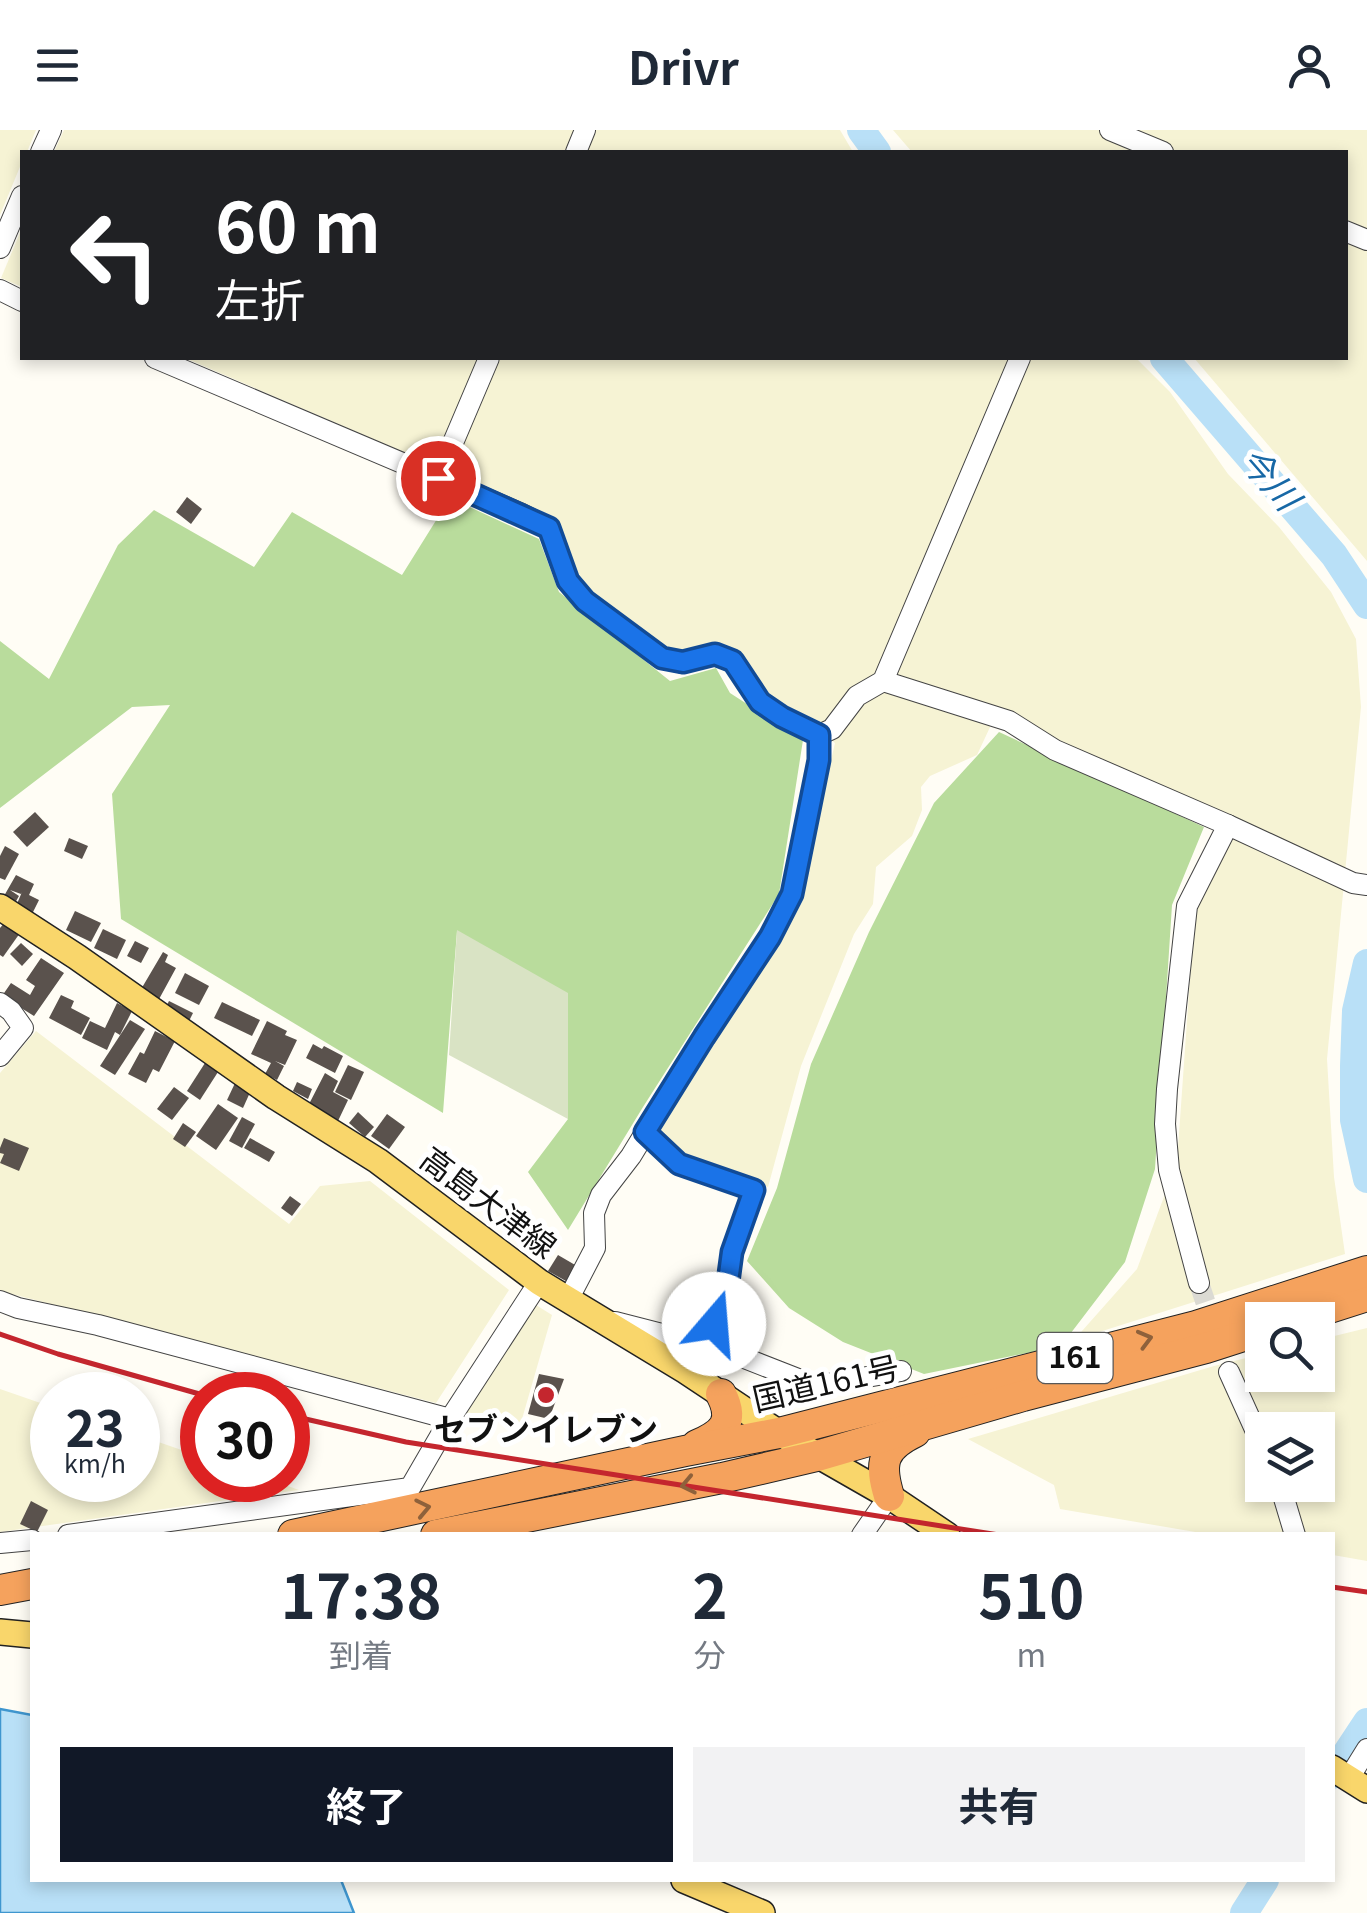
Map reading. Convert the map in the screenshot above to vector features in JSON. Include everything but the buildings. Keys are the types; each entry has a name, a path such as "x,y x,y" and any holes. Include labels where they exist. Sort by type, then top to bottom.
{"highway":[{"name":"国道161号","path":"451,1532 733,1475 806,1445 1367,1271"},
{"path":"1335,1306 1367,1296"},
{"name":"国道161号","path":"307,1532 685,1451 806,1445 960,1415 1245,1335"},
{"path":"733,1475 751,1448 806,1445 984,1400 1023,1396"},
{"path":"685,1451 721,1432 731,1400 806,1445"},
{"path":"888,1496 882,1471 893,1446 960,1415"},
{"path":"0,1591 30,1586"}],"main road":[{"name":"高島大津線","path":"0,908 77,957 276,1097 378,1161 539,1282 731,1400"},
{"path":"806,1445 942,1532"},
{"path":"0,1632 30,1635"},
{"path":"689,1882 762,1913"}],"street":[{"path":"1113,130 1158,150"},
{"path":"0,248 20,201"},
{"path":"160,360 549,528 568,581 585,601 662,658 683,662 715,654 733,661 760,702 819,735"},
{"path":"438,478 488,360"},
{"path":"819,735 832,729 857,696 883,681 1019,360"},
{"path":"883,681 1010,722 1056,750 1352,883 1367,884"},
{"path":"568,1300 595,1248 594,1214 602,1195 631,1156 770,937 792,894 819,760 819,735"},
{"path":"1198,1284 1169,1170 1167,1089 1187,906 1228,825"},
{"path":"0,1004 23,1028 0,1056"},
{"path":"645,1132 679,1164 754,1190 732,1252 725,1304 686,1371"},
{"path":"90,1532 410,1488 539,1282"},
{"path":"0,1301 450,1419"},
{"path":"606,1322 619,1322 724,1350 816,1386 901,1370"},
{"path":"1229,1372 1247,1412"},
{"path":"864,1532 888,1496"},
{"path":"1285,1502 1294,1532"},
{"path":"0,1544 30,1540"},
{"path":"1348,1778 1367,1749"}],"shaded area":[{"path":"0,130 36,130 28,150 20,150 20,167 0,215"},
{"path":"64,130 840,130 852,150 55,150"},
{"path":"893,130 1367,130 1367,561 1196,360 1348,360 1348,150 910,150"},
{"path":"20,233 20,286 1,278"},
{"path":"190,360 1138,360 1170,392 1228,474 1279,527 1331,592 1356,639 1361,707 1327,1059 1334,1177 1345,1254 1074,1340 1137,1269 1177,1162 1195,908 1241,823 998,710 977,755 930,776 921,787 922,810 912,836 876,867 873,904 854,934 801,1066 768,1187 684,1157 655,1130 798,902 835,743 763,694 739,656 665,650 575,577 557,518"},
{"path":"36,1031 289,1224 320,1186 370,1181 509,1290 436,1403 0,1291 0,1073"},
{"path":"536,1305 552,1315 520,1426 463,1416"},
{"path":"1367,1328 1367,1561 1335,1555 1335,1532 1195,1532 1060,1509 1054,1485 968,1439 1245,1358 1245,1392 1335,1392 1335,1336"},
{"path":"0,1389 30,1399 30,1502 160,1502 160,1443 180,1449 180,1502 214,1502 0,1532"}],"green space":[{"path":"450,498 539,539 559,592 670,681 716,668 730,693 803,740 779,894 568,1230 528,1172 568,1119 457,931 443,1113 121,919 112,794 170,705 132,707 0,808 0,641 49,679 118,545 154,510 254,567 292,512 402,575"},
{"path":"999,732 1204,827 1172,905 1155,1169 1125,1262 1061,1346 924,1374 843,1342 789,1308 747,1261 777,1188 811,1064 869,932 934,803"},
{"path":"457,930 568,993 568,1119 449,1055"}],"water":[{"path":"0,1709 30,1715 30,1882 342,1882 354,1913 0,1913"}],"waterway":[{"name":"今川","path":"861,130 876,150"},
{"name":"今川","path":"1166,360 1334,555 1367,605"},
{"name":"今川","path":"1367,963 1356,1011 1354,1066 1354,1120 1367,1179"},
{"name":"今川","path":"1335,1770 1367,1722"},
{"name":"今川","path":"1244,1913 1264,1882"}],"tunnel":[{"path":"1199,1283 1229,1372"}],"railway":[{"path":"0,1334 180,1388"},
{"path":"310,1420 406,1442 980,1532"},
{"path":"1335,1587 1367,1592"}],"place":[{"name":"セブンイレブン","path":"546,1395"}],"route":[{"path":"438,478 549,528 568,581 585,601 662,658 683,662 715,654 733,661 760,702 819,735 819,760 792,894 770,937 645,1132 679,1164 754,1190 732,1252 725,1304 714,1324"}]}
